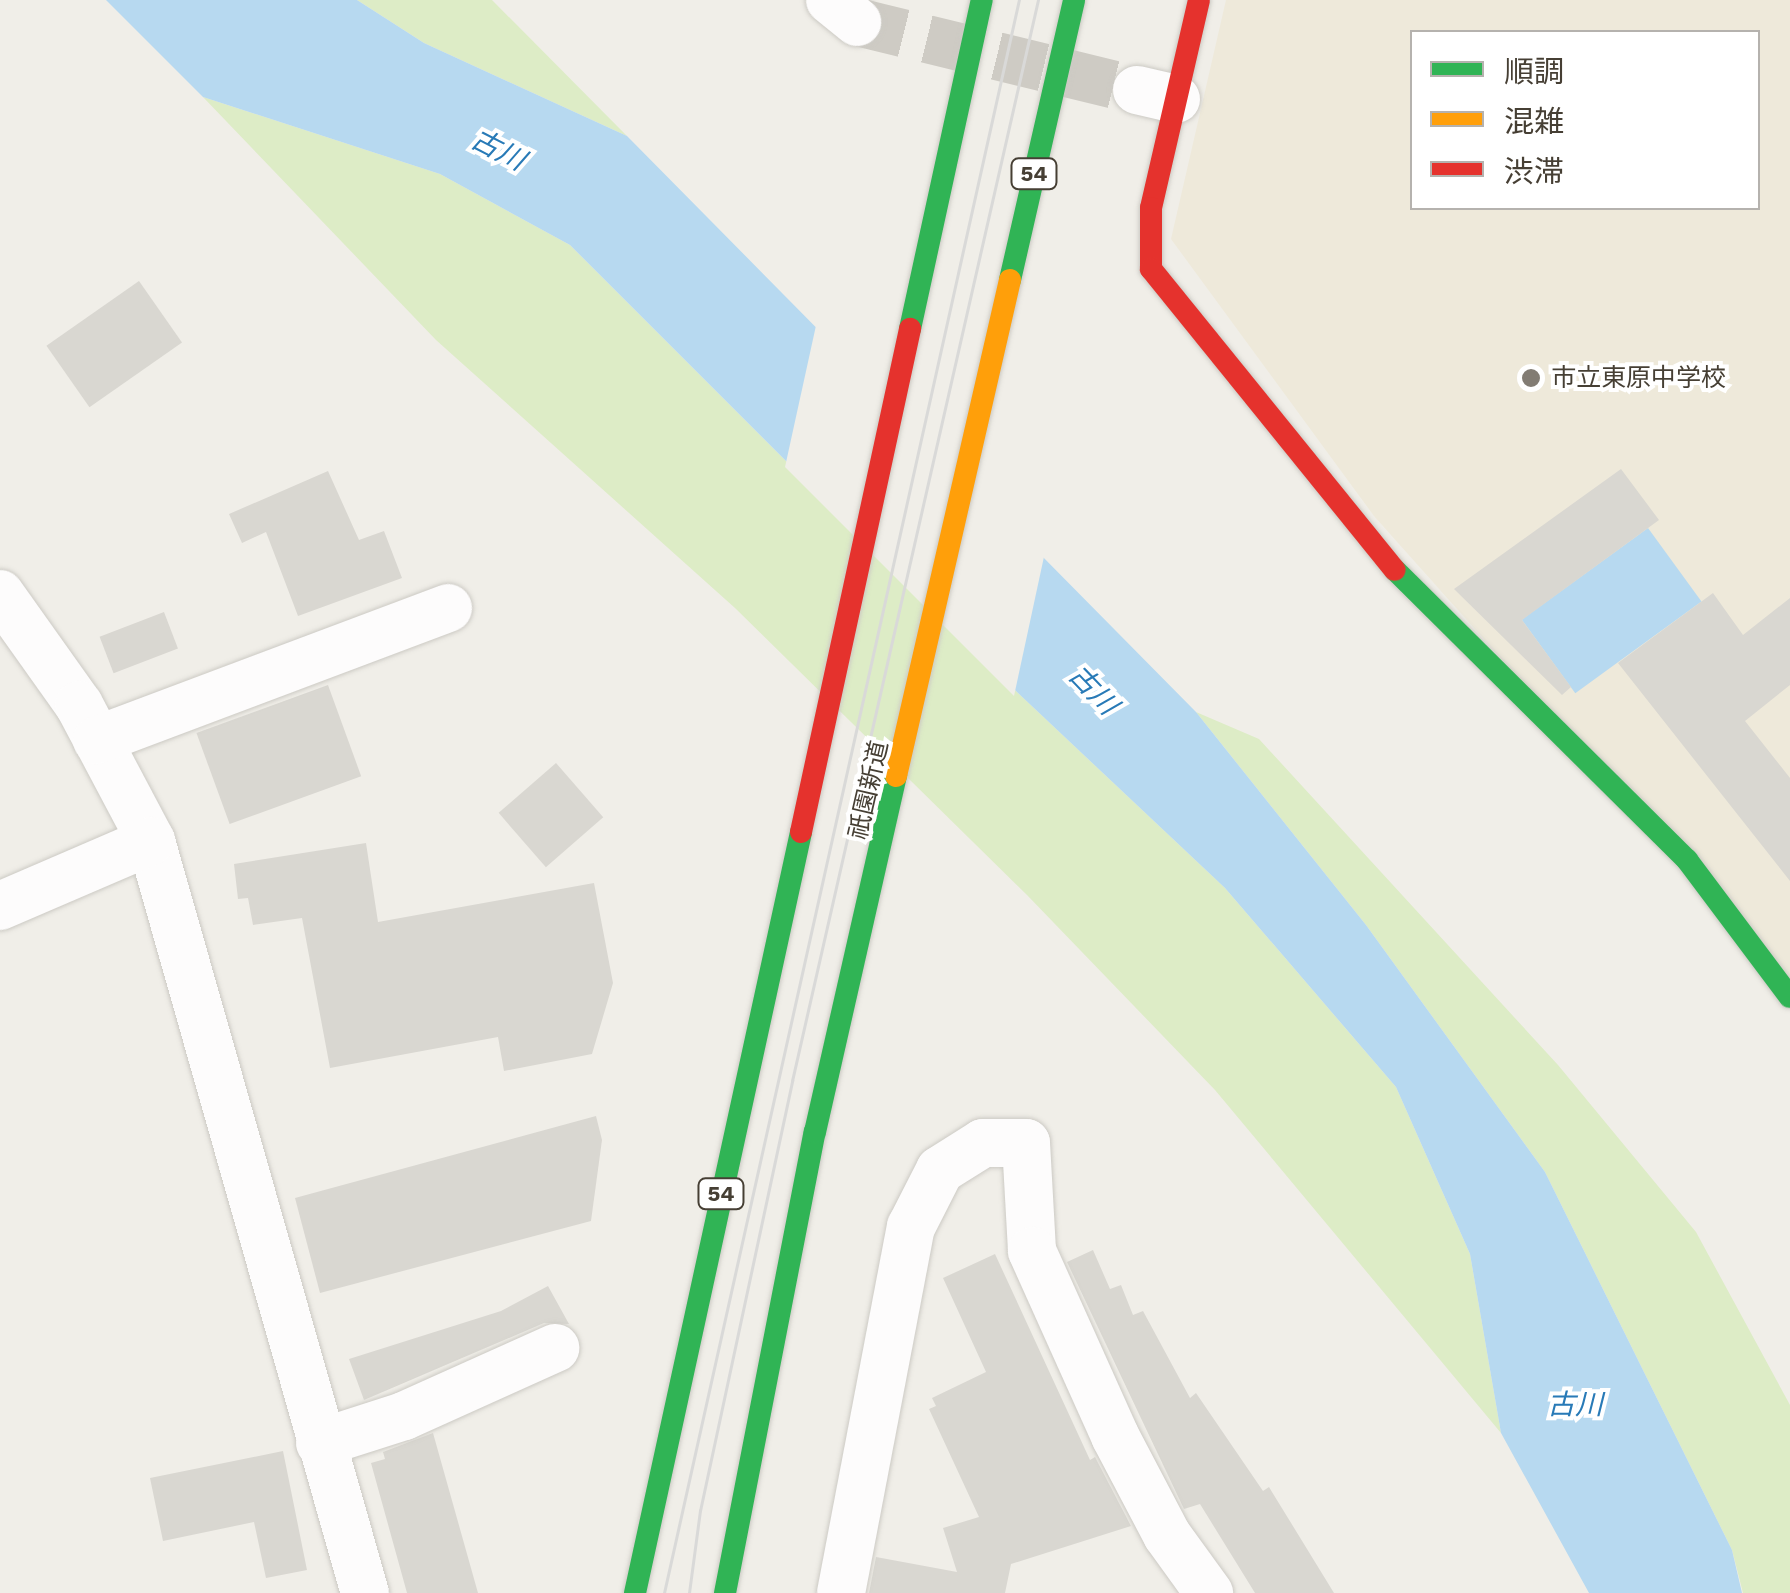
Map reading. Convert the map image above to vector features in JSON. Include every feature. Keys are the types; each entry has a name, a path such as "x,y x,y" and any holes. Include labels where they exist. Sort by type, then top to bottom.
{"main road":[{"name":"54","path":"636,1593 982,0"},
{"name":"祇園新道","path":"725,1593 814,1132 878,876 1074,0"},
{"path":"1199,0 1156,94 1151,269 1419,600 1687,860 1790,998"}],"street":[{"path":"0,594 97,740 151,841 365,1593"},
{"path":"97,740 448,608"},
{"path":"0,906 151,841"},
{"path":"841,1593 910,1228 940,1170 982,1143 1026,1143 1032,1251 1115,1436 1167,1535 1209,1593"},
{"path":"320,1443 404,1416 555,1348"}],"shaded area":[{"name":"市立東原中学校","path":"1226,0 1790,0 1790,982 1374,516 1171,239"}],"green space":[{"path":"357,0 492,0 627,136 424,43"},
{"path":"203,97 440,174 570,245 1018,693 1225,888 1396,1087 1470,1254 1501,1433 1215,1090 1027,895 735,608 436,340"},
{"path":"1196,712 1259,739 1558,1065 1696,1232 1790,1405 1790,1593 1743,1593 1732,1550 1545,1172 1366,925"}],"water":[{"name":"古川","path":"106,0 357,0 424,43 627,136 1196,712 1366,925 1545,1172 1732,1550 1742,1593 1589,1593 1501,1433 1470,1254 1396,1087 1225,888 1018,693 570,245 440,174 203,97"},
{"path":"1648,528 1701,602 1575,693 1522,620"}],"pier":[{"path":"817,321 1045,552 1014,696 785,467"}],"building":[{"path":"139,281 182,342 89,407 46,346"},
{"path":"1621,469 1659,520 1522,620 1571,687 1562,695 1454,589"},
{"path":"328,471 359,540 384,531 402,578 298,616 266,532 242,543 229,514"},
{"path":"1713,593 1743,635 1790,598 1790,685 1745,721 1790,778 1790,881 1618,663"},
{"path":"164,612 178,648 114,673 100,637"},
{"path":"328,685 361,776 230,824 196,733"},
{"path":"556,763 603,817 546,867 499,813"},
{"path":"366,843 378,922 594,883 613,983 592,1054 504,1071 498,1037 330,1068 302,918 253,925 248,898 238,899 234,864"},
{"path":"596,1116 602,1140 591,1221 320,1293 295,1198"},
{"path":"1093,1250 1110,1289 1121,1285 1133,1315 1143,1311 1190,1398 1196,1393 1263,1491 1269,1487 1334,1593 1255,1593 1200,1504 1184,1509 1067,1262"},
{"path":"995,1254 1090,1460 1095,1457 1131,1526 1011,1564 1005,1593 869,1593 876,1557 957,1572 943,1528 979,1517 929,1409 936,1406 932,1398 986,1372 943,1278"},
{"path":"548,1286 569,1324 544,1323 364,1400 349,1359 501,1311"},
{"path":"433,1433 478,1593 407,1593 371,1463 385,1459 383,1452"},
{"path":"283,1451 307,1570 266,1578 254,1522 163,1541 150,1478"}],"tunnel":[{"path":"857,22 1137,90"}],"tram line":[{"path":"664,1593 1019,0"},
{"path":"689,1593 700,1511 792,1081 1038,0"}],"traffic: fast":[{"path":"910,329 982,0"},
{"path":"1010,280 1074,0"},
{"path":"1395,570 1687,860 1790,997"},
{"path":"725,1593 815,1132 896,776"},
{"path":"635,1593 801,832"}],"traffic: slow":[{"path":"896,776 1010,280"}],"traffic: jam":[{"path":"1199,0 1151,208 1151,269 1395,570"},
{"path":"801,832 910,329"}],"place":[{"name":"市立東原中学校","path":"1531,378"}]}
